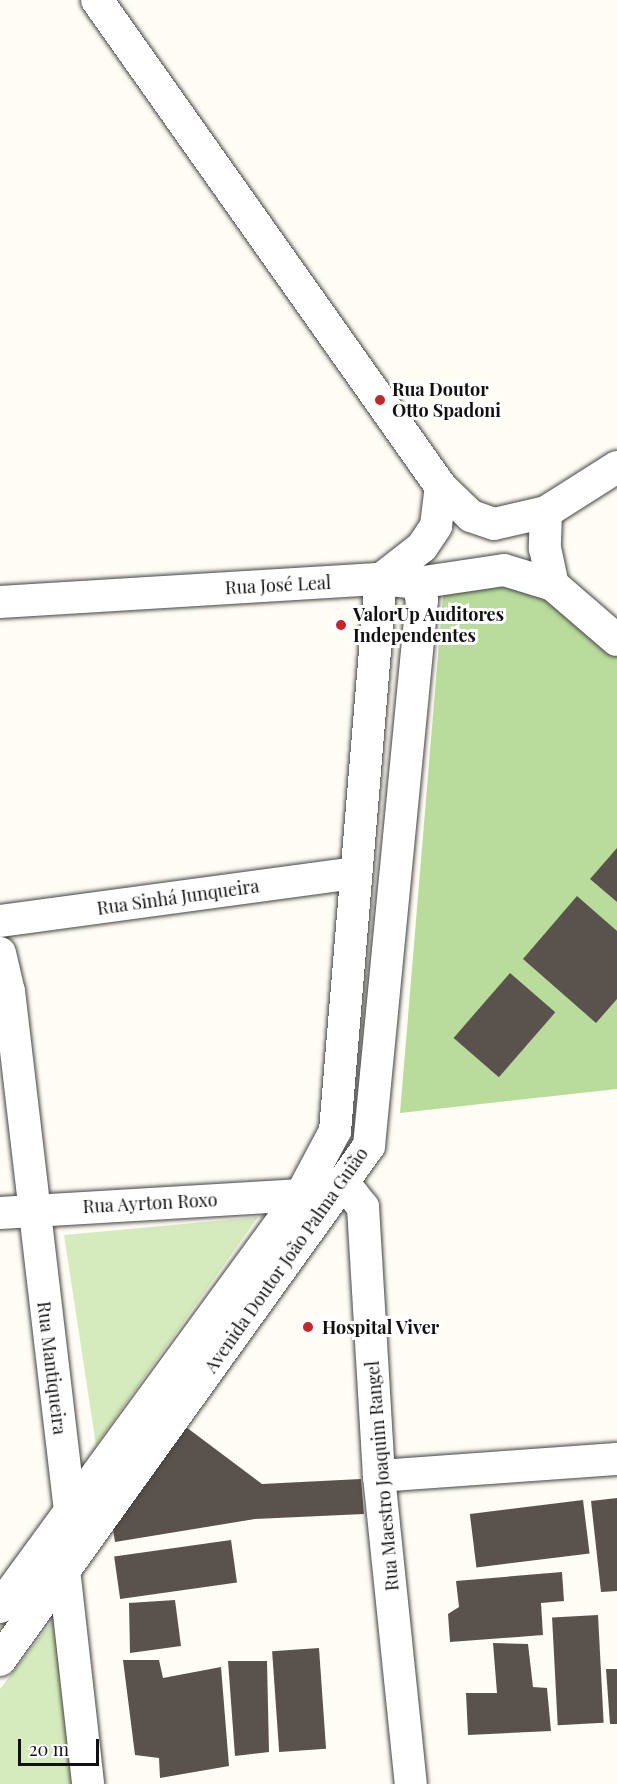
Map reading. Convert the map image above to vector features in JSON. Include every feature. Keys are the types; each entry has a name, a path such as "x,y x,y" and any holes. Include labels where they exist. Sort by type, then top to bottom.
{"street":[{"path":"97,0 441,487 471,516 494,524 546,512 617,467"},
{"path":"381,579 422,547 436,526 441,487"},
{"path":"546,512 545,548 554,585 617,639"},
{"name":"Rua José Leal","path":"0,602 381,579 417,583 504,570 554,585"},
{"name":"Avenida Doutor João Palma Guião","path":"0,1607 301,1195 335,1131 381,579"},
{"name":"Avenida Doutor João Palma Guião","path":"0,1660 369,1146 422,600 417,583"},
{"name":"Rua Sinhá Junqueira","path":"0,921 356,873"},
{"name":"Rua Mantiqueira","path":"0,953 9,992 32,1210 70,1511 64,1569 88,1784"},
{"path":"301,1195 344,1183"},
{"name":"Rua Maestro Joaquim Rangel","path":"344,1183 363,1207 379,1476 411,1784"},
{"name":"Rua Ayrton Roxo","path":"0,1213 301,1195"},
{"path":"379,1476 617,1459"}],"green space":[{"path":"548,581 617,648 617,1089 400,1113 443,595"},
{"path":"258,1217 96,1445 64,1235"},
{"path":"63,1607 76,1784 0,1784 0,1689"}],"building":[{"path":"617,848 617,902 590,879"},
{"path":"577,896 617,931 617,999 596,1023 523,959"},
{"path":"510,973 555,1012 499,1077 454,1038"},
{"path":"186,1427 262,1484 361,1479 364,1514 255,1519 115,1542 112,1523"},
{"path":"617,1498 617,1591 601,1592 591,1501"},
{"path":"583,1500 590,1554 476,1567 470,1514"},
{"path":"231,1540 237,1583 120,1599 114,1556"},
{"path":"562,1572 564,1601 541,1603 543,1635 450,1642 448,1614 459,1607 456,1581"},
{"path":"175,1600 181,1646 130,1653 129,1603"},
{"path":"598,1615 604,1723 558,1725 552,1617"},
{"path":"493,1643 528,1644 533,1687 547,1688 551,1731 468,1735 466,1693 497,1693"},
{"path":"319,1648 326,1749 279,1752 272,1651"},
{"path":"123,1660 159,1660 163,1678 221,1667 229,1766 160,1778 159,1758 135,1755"},
{"path":"228,1661 267,1661 269,1752 235,1756"},
{"path":"606,1669 617,1669 617,1724 610,1724"}],"place":[{"name":"Rua Doutor Otto Spadoni","path":"380,400"},
{"name":"ValorUp Auditores Independentes","path":"341,625"},
{"name":"Hospital Viver","path":"308,1327"}]}
